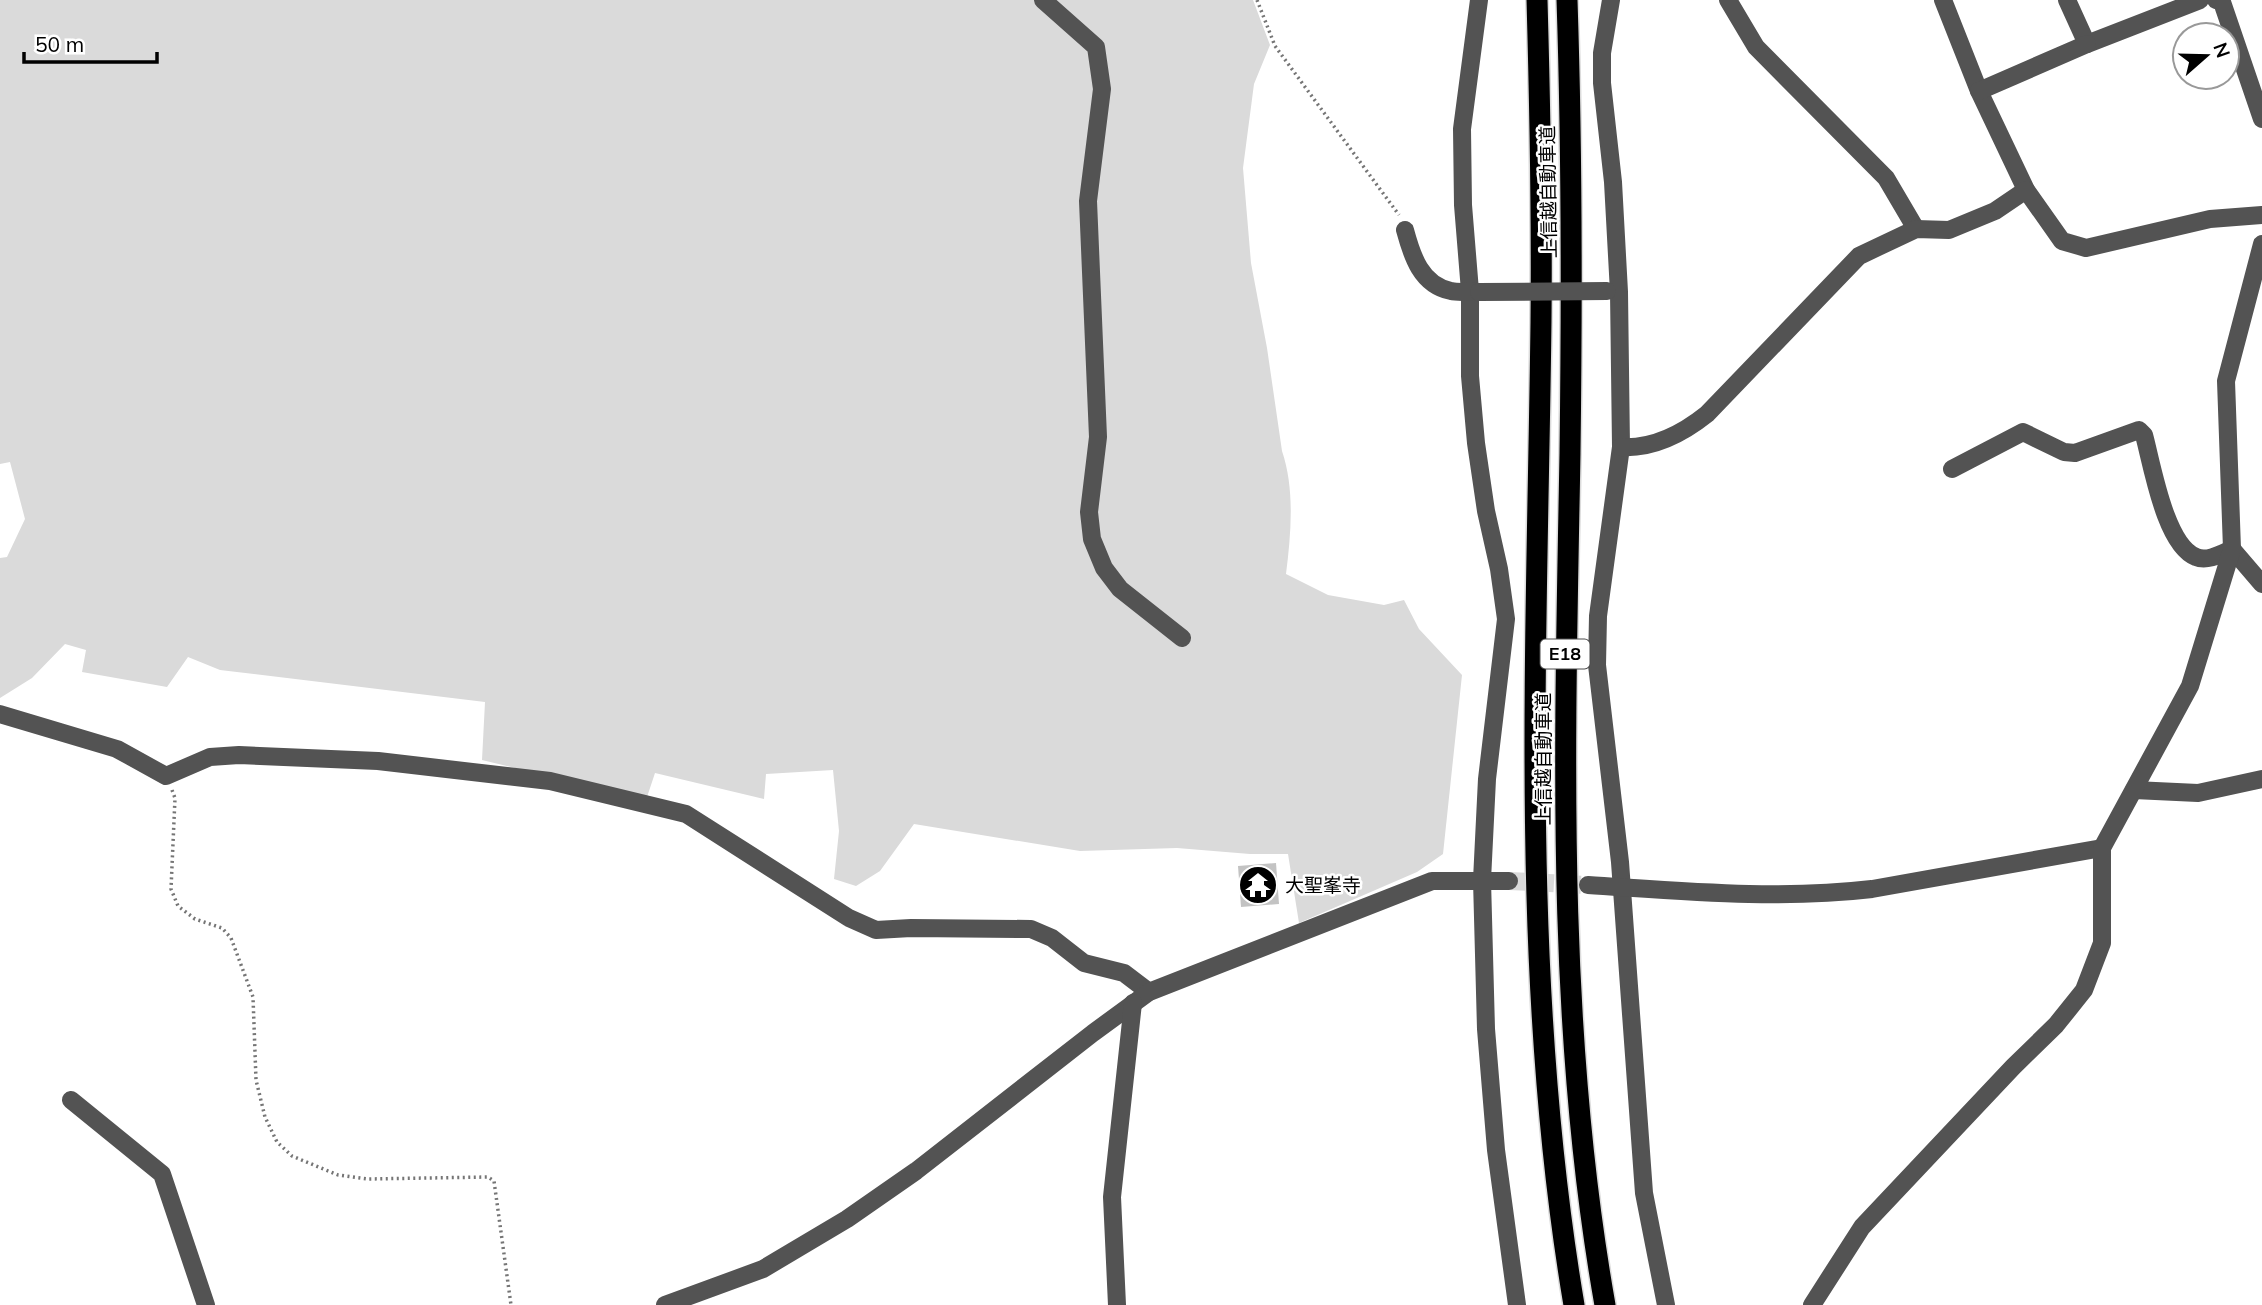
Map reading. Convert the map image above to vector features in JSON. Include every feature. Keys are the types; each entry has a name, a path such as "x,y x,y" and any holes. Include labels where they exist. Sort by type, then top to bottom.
{"highway":[{"name":"上信越自動車道","path":"1537,0 1541,319 1535,723 1536,882 1546,1078 1555,1174 1574,1305"},
{"name":"上信越自動車道","path":"1567,0 1571,312 1565,694 1567,895 1577,1078 1587,1181 1605,1305"}],"street":[{"path":"1043,0 1097,47 1102,89 1088,201 1098,437 1089,512 1092,538 1104,568 1120,589 1182,638"},
{"path":"1479,0 1462,129 1463,205 1474,291 1470,376 1486,511 1499,569 1506,619 1486,779 1482,880 1486,1030 1494,1136 1517,1305"},
{"path":"1611,0 1602,53 1602,83 1613,182 1613,292 1621,447 1596,636 1597,665 1621,887 1644,1193 1666,1305"},
{"path":"1728,0 1756,47 1886,178 1916,229"},
{"path":"1943,0 1979,91 2026,190 2062,241 2086,248 2210,219 2262,215"},
{"path":"2067,0 2087,44"},
{"path":"1979,91 2087,44 2200,0"},
{"path":"2216,0 2222,2 2262,119"},
{"path":"1621,447 1644,446 1687,430 1707,414 1859,256 1916,229 1949,230 1995,211 2026,190"},
{"path":"1405,230 1416,266 1425,276 1451,292 1613,292"},
{"path":"1812,1305 1862,1227 2056,1025 2084,990 2102,943 2102,848 2190,686 2232,550 2226,381 2262,244"},
{"path":"1952,469 2022,432 2064,452 2075,453 2138,430 2144,435 2169,526 2183,548 2197,558 2213,558 2232,550"},
{"path":"2232,550 2262,584"},
{"path":"0,714 117,749 166,776 210,757 239,755 378,761 550,781 686,814 849,918 876,930 1031,929 1052,938 1084,963 1124,973 1149,992"},
{"path":"2134,790 2198,793 2262,779"},
{"path":"1588,885 1766,895 1838,893 2102,848"},
{"path":"665,1305 763,1269 847,1219 916,1171 1149,992 1432,881 1509,881"},
{"path":"1117,1305 1112,1197 1133,1003"},
{"path":"71,1100 162,1174 206,1305"}],"path":[{"path":"1257,0 1275,46 1384,192 1405,230"},
{"path":"166,776 176,798 171,889 178,906 195,919 222,928 231,938 253,997 256,1080 265,1117 277,1142 292,1156 338,1175 368,1179 488,1177 494,1181 511,1305"}],"shaded area":[{"path":"0,0 1253,0 1270,45 1254,84 1243,168 1251,263 1289,481 1290,528 1286,574 1328,595 1384,605 1404,600 1419,629 1462,675 1443,854 1417,872 1299,923 1288,854 1177,848 1080,851 914,824 880,871 856,886 834,879 839,831 833,770 766,774 764,799 655,773 646,800 482,760 485,702 220,670 188,657 167,687 82,672 86,650 65,644 32,678 0,698 0,558 7,557 25,519 10,462 0,464"}],"building":[{"name":"大聖峯寺","path":"1276,863 1279,904 1241,907 1238,866"}],"tunnel":[{"path":"1509,881 1588,885"}],"place":[{"name":"大聖峯寺","path":"1258,885"}]}
